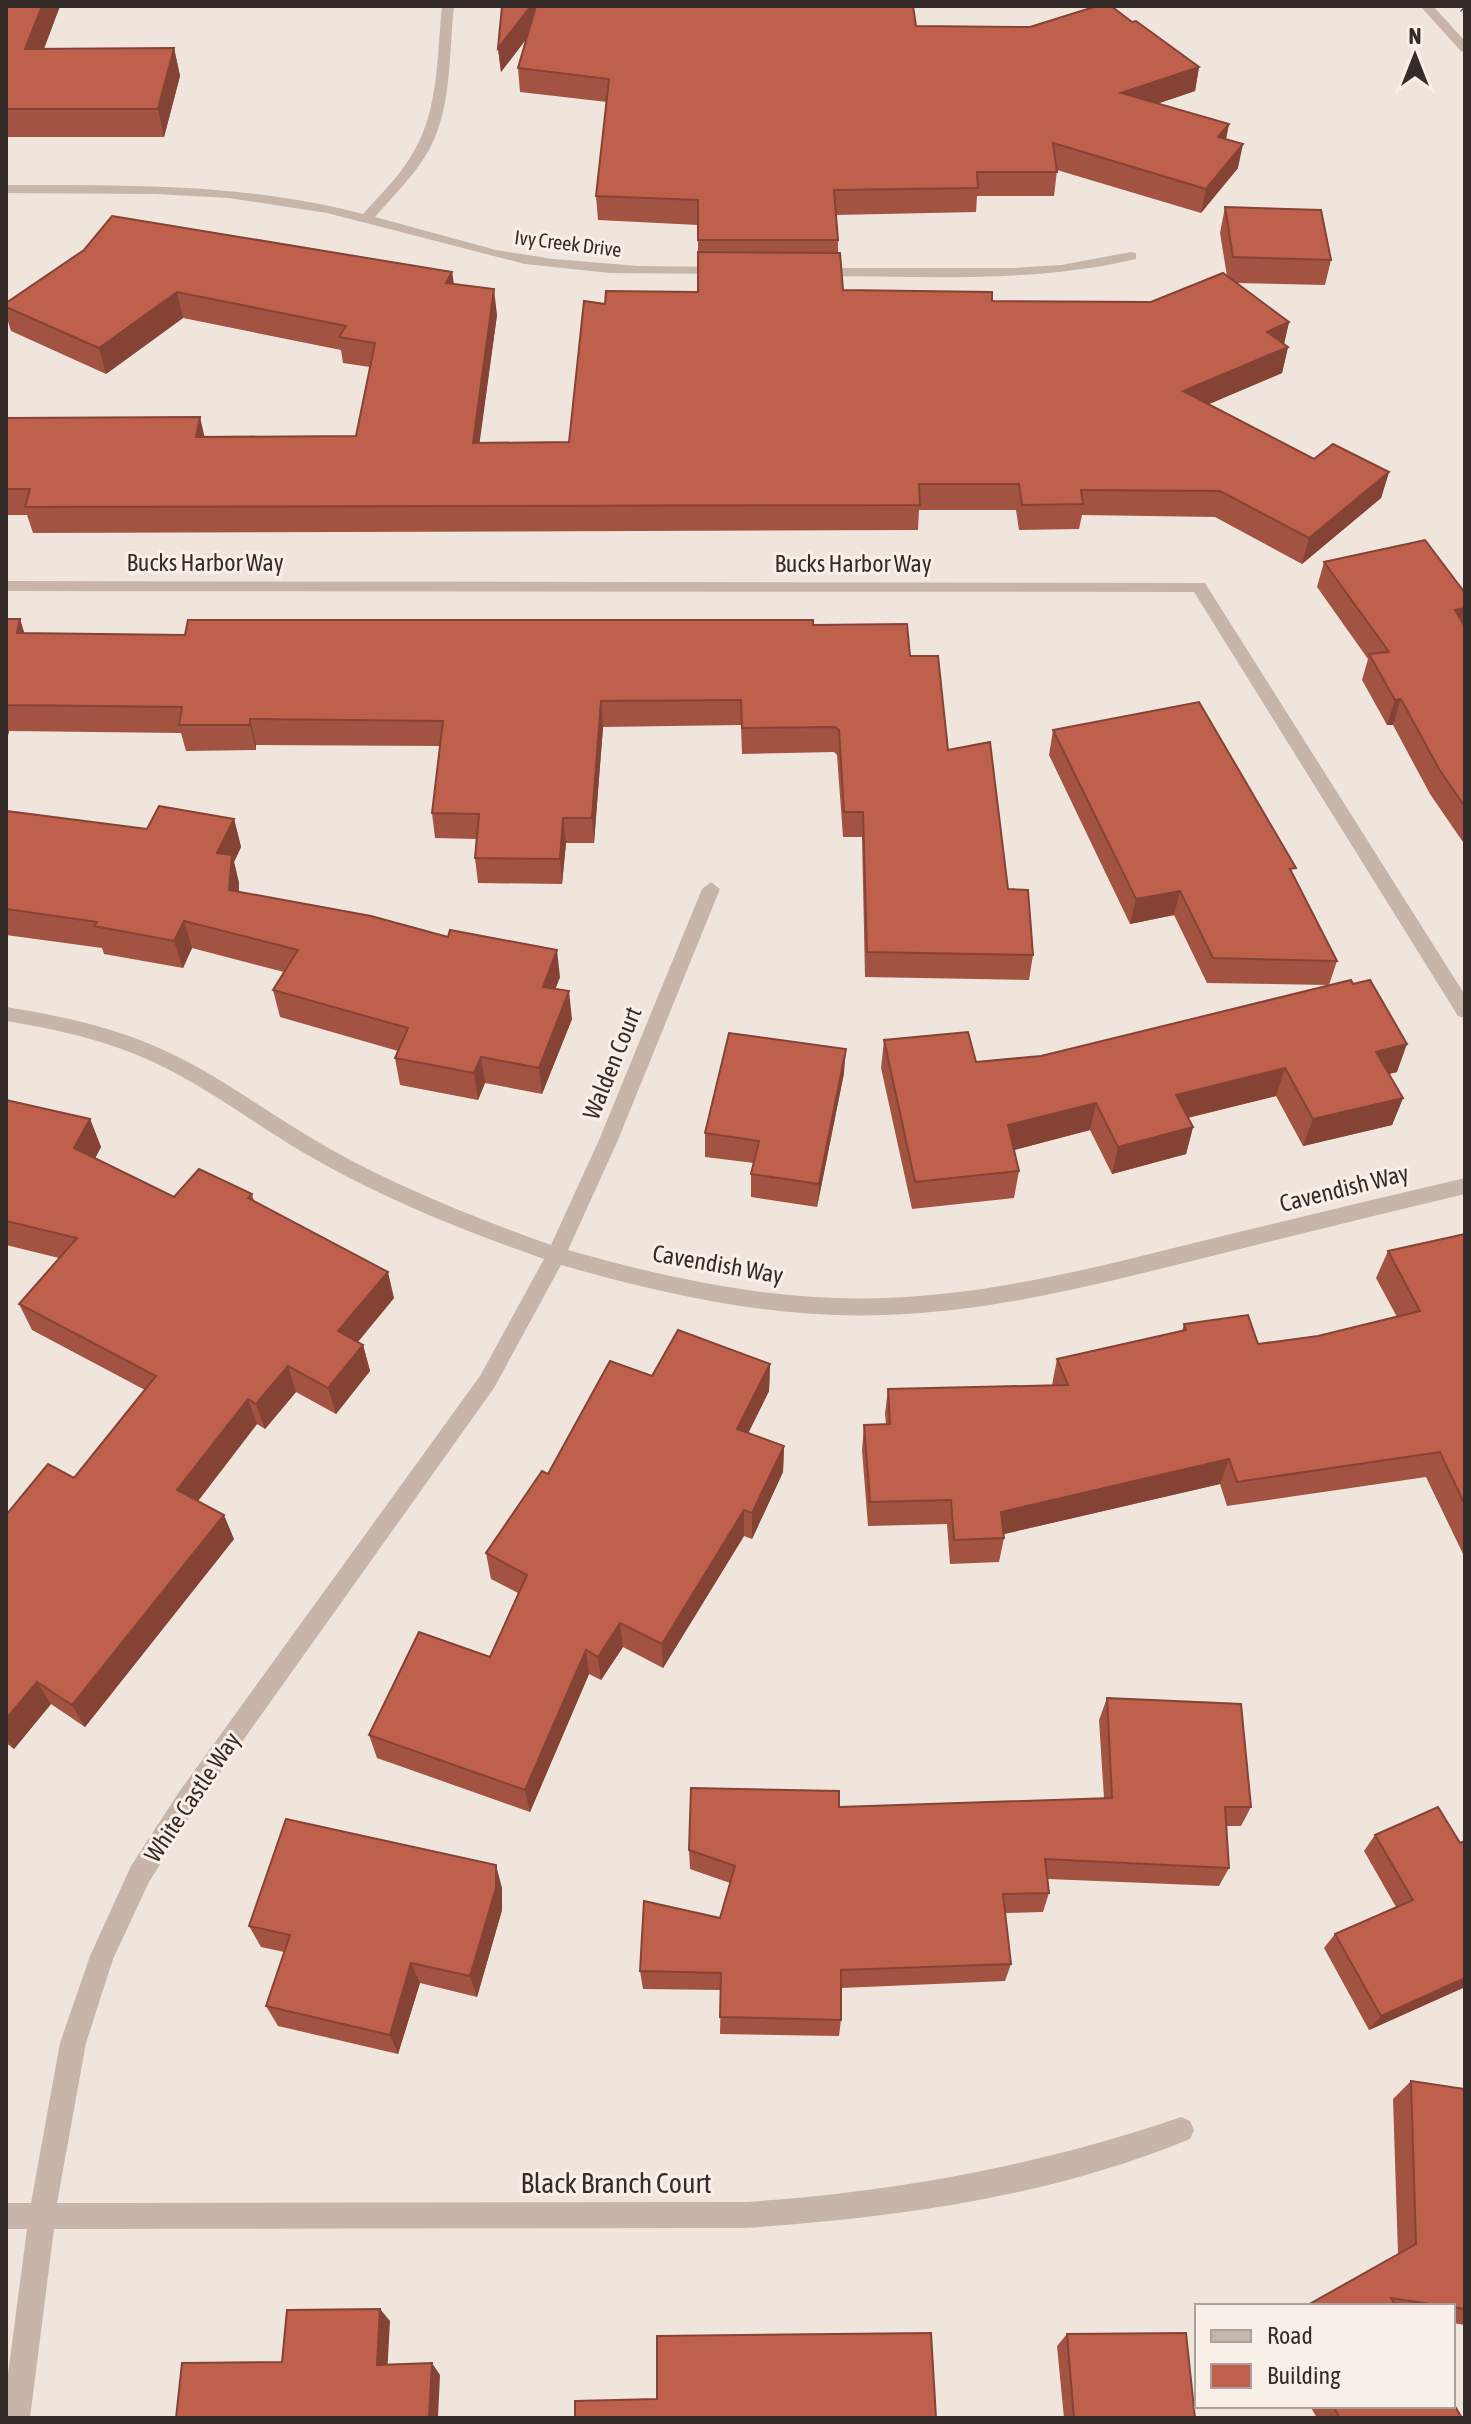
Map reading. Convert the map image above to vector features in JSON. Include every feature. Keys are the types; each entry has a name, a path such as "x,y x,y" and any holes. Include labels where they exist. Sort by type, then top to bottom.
{"street":[{"path":"367,218 414,163 428,138 435,113 448,6"},
{"path":"1426,6 1465,48"},
{"name":"Ivy Creek Drive","path":"7,193 210,193 301,204 367,218 495,254 539,262 634,271 745,271"},
{"path":"793,272 1014,272 1061,269 1131,256"},
{"name":"Bucks Harbor Way","path":"6,586 1199,587 1465,1011"},
{"name":"Walden Court","path":"558,1255 711,889"},
{"name":"Cavendish Way","path":"6,1014 49,1021 106,1036 160,1056 210,1083 325,1157 390,1191 460,1221 558,1255 711,1292 788,1303 866,1306 944,1304 1021,1294 1465,1186"},
{"name":"White Castle Way","path":"16,2418 42,2216 73,2043 102,1956 140,1874 187,1800 487,1382 558,1255"},
{"name":"Black Branch Court","path":"6,2216 745,2215 837,2210 1018,2181 1109,2157 1181,2130"}],"building":[{"path":"6,6 42,6 25,49 174,48 158,109 6,109"},
{"path":"502,6 531,6 498,48"},
{"path":"536,6 913,6 916,26 1030,27 1097,6 1111,6 1199,67 1121,93 1229,124 1218,137 1243,144 1206,189 1053,143 1057,172 977,172 978,188 834,190 838,240 698,240 698,200 596,196 609,79 518,68"},
{"path":"1225,207 1321,210 1331,260 1233,257"},
{"path":"112,216 452,272 446,283 494,289 473,443 569,442 584,301 605,304 606,291 698,292 698,252 840,253 843,290 992,292 992,301 1151,302 1223,273 1289,322 1267,332 1288,347 1183,391 1314,459 1333,444 1389,472 1309,538 1220,491 1081,490 1083,504 1022,505 1019,484 919,484 920,505 25,507 30,489 6,489 6,418 200,417 196,437 356,436 375,343 339,337 346,326 177,292 99,348 6,307 6,303 84,250"},
{"path":"1425,540 1465,593 1465,608 1455,610 1465,627 1465,807 1439,769 1401,699 1395,700 1369,654 1389,652 1324,562"},
{"path":"6,619 20,619 17,633 185,635 188,620 813,620 813,625 907,624 910,656 938,656 948,750 990,742 1008,889 1028,890 1033,955 867,952 863,812 844,812 839,730 835,727 742,728 741,700 601,701 592,818 563,818 560,859 475,858 479,814 432,813 443,721 250,719 250,725 179,725 182,707 6,705"},
{"path":"1199,702 1296,868 1290,869 1337,961 1213,958 1180,891 1136,899 1053,730"},
{"path":"159,806 234,819 217,853 232,855 229,890 371,916 448,937 450,930 557,950 543,987 569,991 539,1068 481,1057 474,1073 395,1058 408,1028 273,990 298,950 184,921 174,941 94,926 97,922 6,909 6,811 147,829"},
{"path":"1351,980 1353,984 1370,980 1407,1044 1376,1052 1403,1098 1313,1119 1285,1068 1176,1095 1193,1127 1118,1147 1096,1103 1008,1125 1019,1171 915,1182 884,1040 968,1032 976,1062 1041,1056"},
{"path":"729,1033 846,1049 819,1184 751,1174 759,1141 705,1133"},
{"path":"6,1100 90,1119 74,1148 174,1197 199,1169 252,1194 248,1198 388,1272 338,1331 363,1345 328,1388 288,1366 256,1404 248,1399 177,1490 224,1515 72,1705 37,1682 6,1719 6,1515 48,1464 74,1478 156,1376 19,1304 77,1238 6,1221"},
{"path":"1465,1234 1465,1505 1440,1452 1237,1482 1229,1459 1001,1512 1004,1538 954,1540 951,1500 870,1502 864,1425 890,1424 888,1389 1068,1385 1057,1359 1186,1330 1184,1324 1248,1315 1258,1344 1318,1336 1420,1311 1388,1251"},
{"path":"678,1330 770,1364 737,1429 784,1446 752,1513 744,1510 662,1644 620,1623 598,1657 586,1650 525,1790 369,1735 419,1632 490,1657 527,1575 486,1553 542,1471 548,1474 610,1361 652,1376"},
{"path":"1107,1698 1241,1704 1251,1807 1225,1807 1229,1868 1045,1859 1049,1893 1003,1894 1011,1964 841,1970 841,2020 720,2017 721,1973 640,1971 644,1901 720,1918 735,1866 689,1850 691,1788 839,1791 839,1807 1112,1798"},
{"path":"1438,1807 1460,1843 1465,1841 1465,1978 1381,2016 1335,1934 1413,1900 1375,1835"},
{"path":"286,1819 496,1865 496,1888 470,1976 411,1963 390,2035 266,2006 290,1935 249,1926"},
{"path":"1411,2081 1465,2089 1465,2309 1455,2307 1455,2304 1391,2298 1395,2304 1310,2304 1416,2244"},
{"path":"380,2309 377,2365 432,2363 429,2418 176,2418 182,2363 282,2362 287,2310"},
{"path":"931,2333 936,2418 575,2418 575,2401 657,2399 657,2336"},
{"path":"1186,2333 1195,2418 1074,2418 1067,2334"},
{"path":"1455,2406 1462,2418 1340,2418 1334,2408"}],"railway":[{"path":"1458,6 1465,13"}]}
